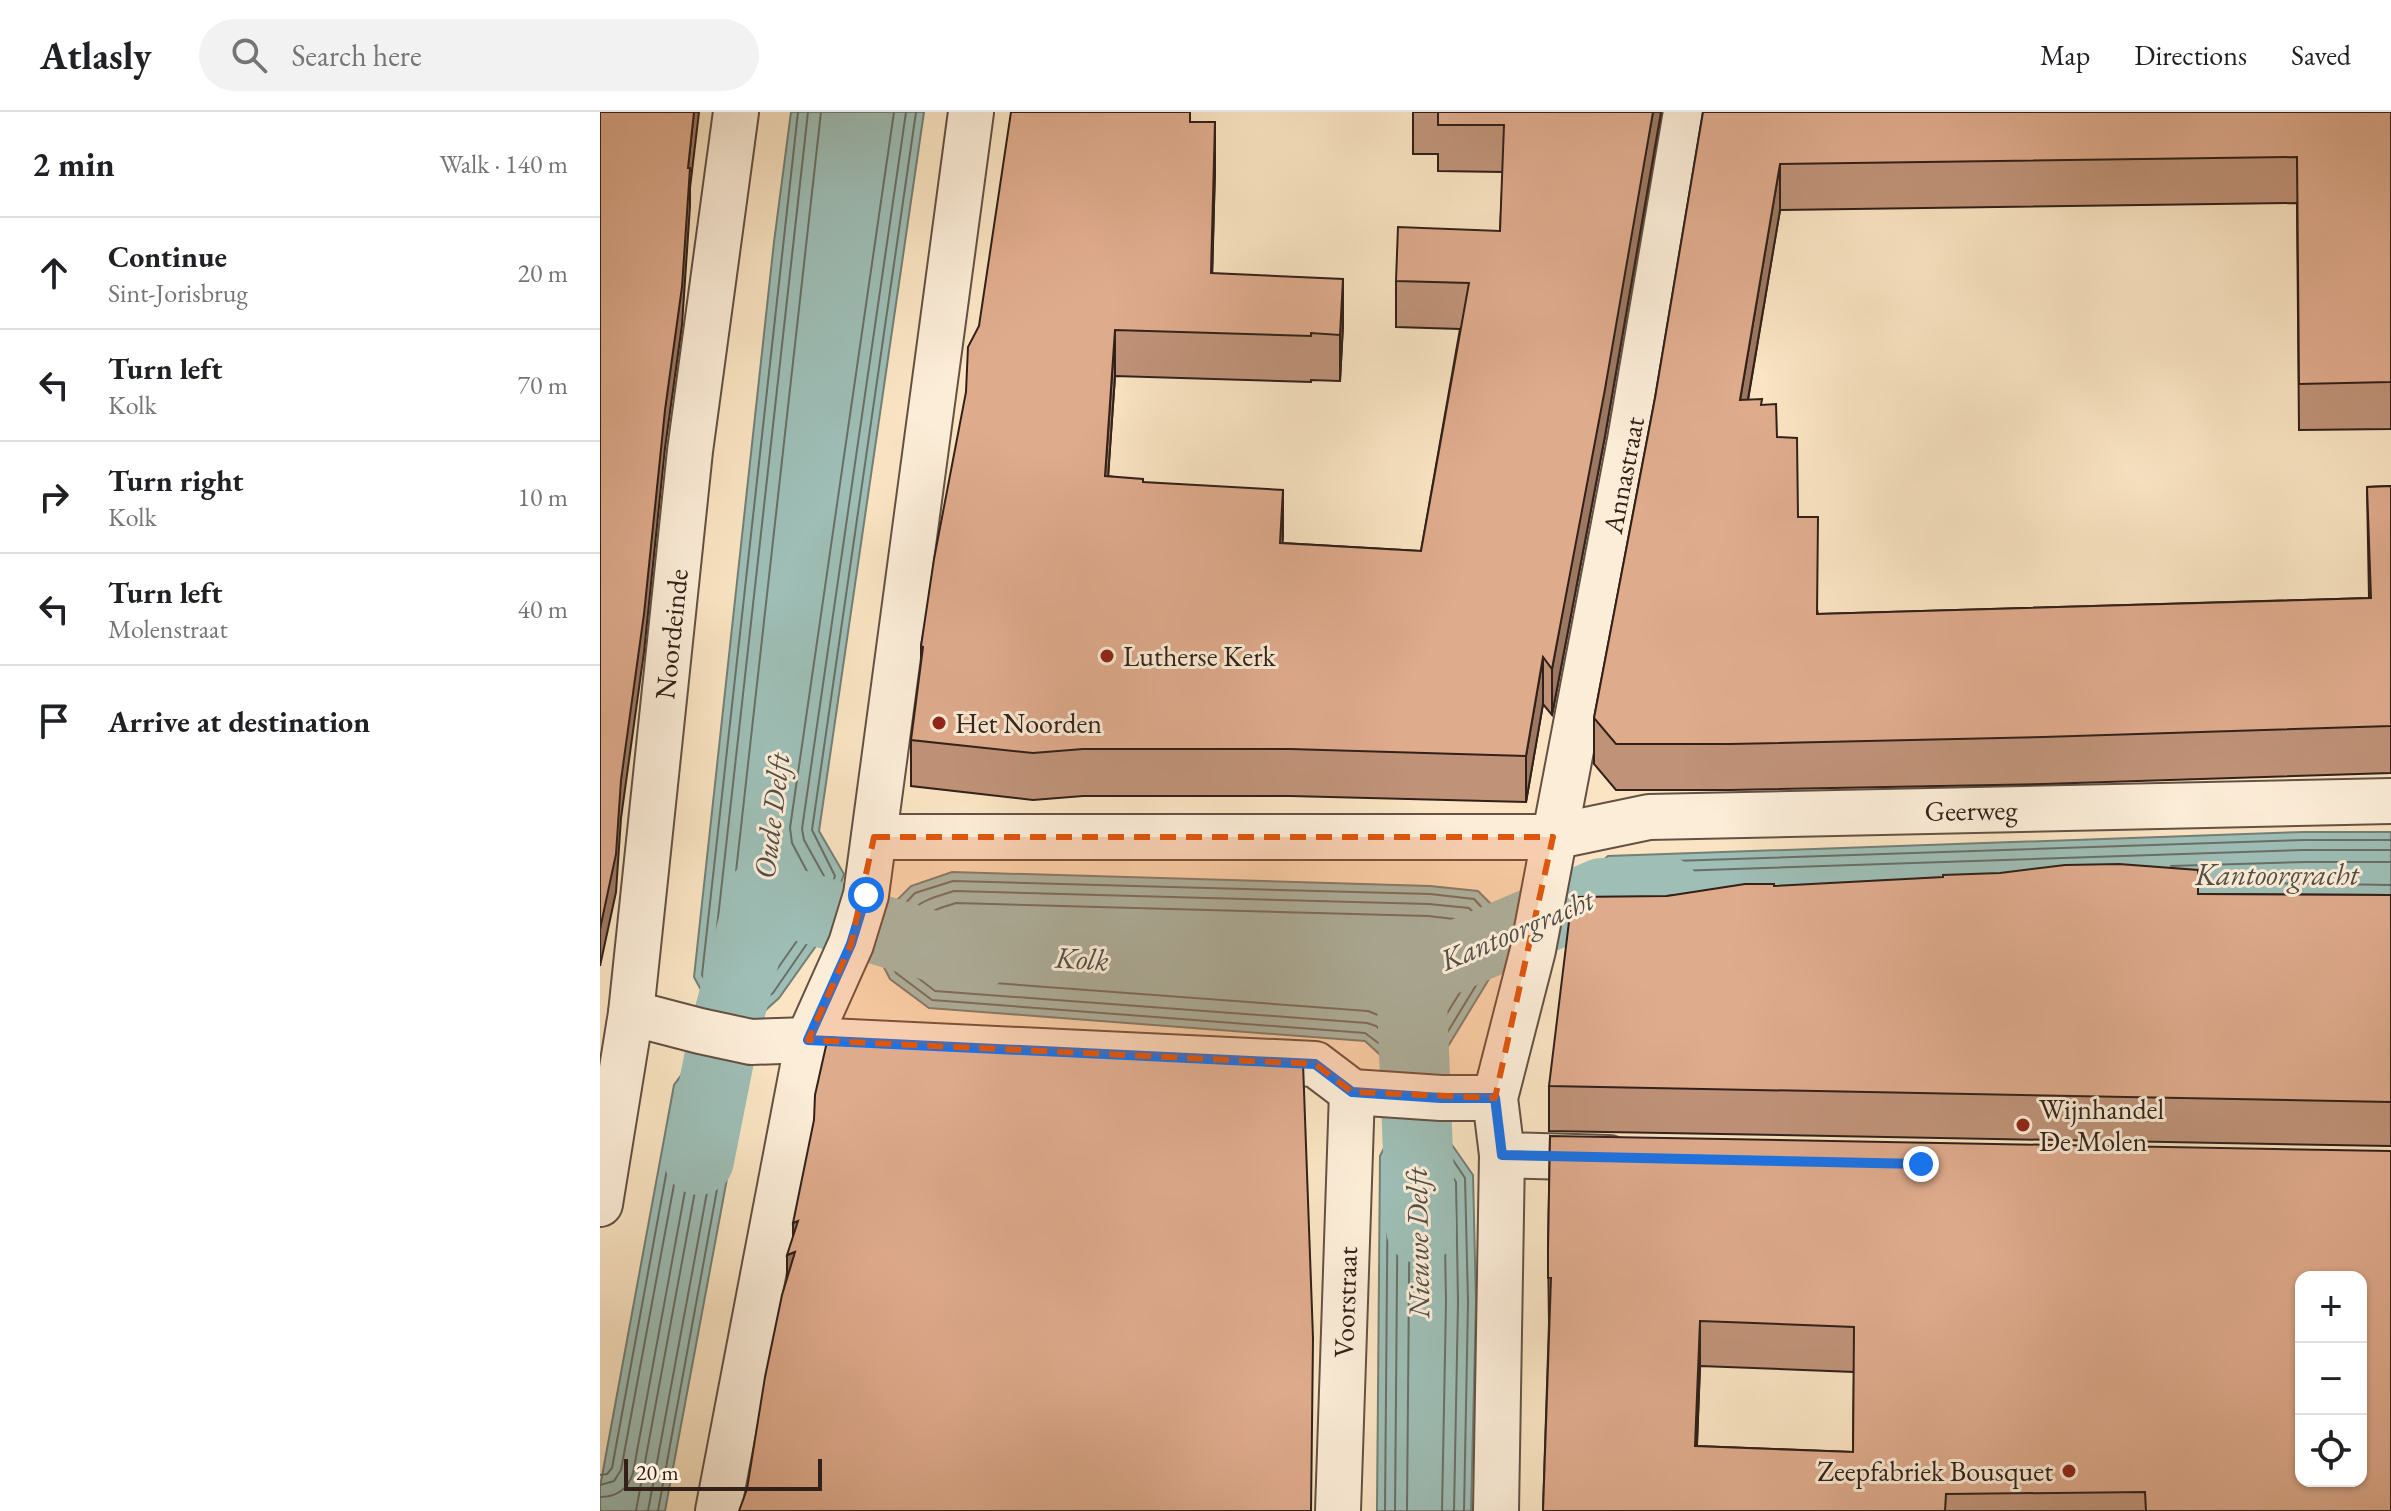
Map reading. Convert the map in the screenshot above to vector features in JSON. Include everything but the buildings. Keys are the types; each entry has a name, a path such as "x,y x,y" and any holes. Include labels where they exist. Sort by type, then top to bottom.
{"street":[{"name":"Noordeinde","path":"604,1158 631,1013 690,451 736,112"},
{"path":"718,1511 808,1040 851,944 866,895 971,112"},
{"name":"Annastraat","path":"1553,837 1630,440 1686,112"},
{"name":"Geerweg","path":"1553,837 1649,817 2391,801"},
{"path":"874,837 1553,837 1533,950 1495,1098 1502,1155 1496,1511"},
{"path":"631,1013 751,1042 808,1040 1315,1064 1370,1094 1495,1098"},
{"name":"Voorstraat","path":"1338,1511 1370,1094"},
{"path":"1502,1155 1642,1158"},
{"path":"600,1204 604,1158"}],"highlighted area":[{"path":"874,837 1553,837 1495,1098 1352,1092 1315,1064 808,1040 851,944"}],"water":[{"path":"791,112 924,112 819,831 844,874 823,936 779,998 758,1017 708,1003 694,977 774,242"},
{"path":"2304,832 2391,832 2391,915 1589,924 1568,891 1608,856"},
{"path":"952,872 1430,886 1478,891 1505,918 1497,966 1439,1061 1388,1062 1365,1041 929,1008 890,979 877,954 893,904 911,886"},
{"path":"693,1059 743,1073 737,1125 665,1511 600,1511 600,1487 674,1085"},
{"path":"1443,1132 1473,1175 1476,1302 1471,1511 1377,1511 1380,1156 1391,1134"}],"waterway":[{"name":"Kantoorgracht","path":"1414,974 1602,893 1665,891"},
{"name":"Kolk","path":"762,894 955,953 979,954"},
{"name":"Oude Delft","path":"699,1160 724,1034 755,918"},
{"name":"Nieuwe Delft","path":"1411,975 1421,1229"}],"place":[{"name":"Lutherse Kerk","path":"1107,656"},
{"name":"Het Noorden","path":"939,723"},
{"name":"Wijnhandel De Molen","path":"2023,1125"},
{"name":"Zeepfabriek Bousquet","path":"2069,1471"}],"route":[{"path":"866,895 851,944 808,1040 1315,1064 1352,1092 1495,1098 1502,1155 1921,1164"}]}
